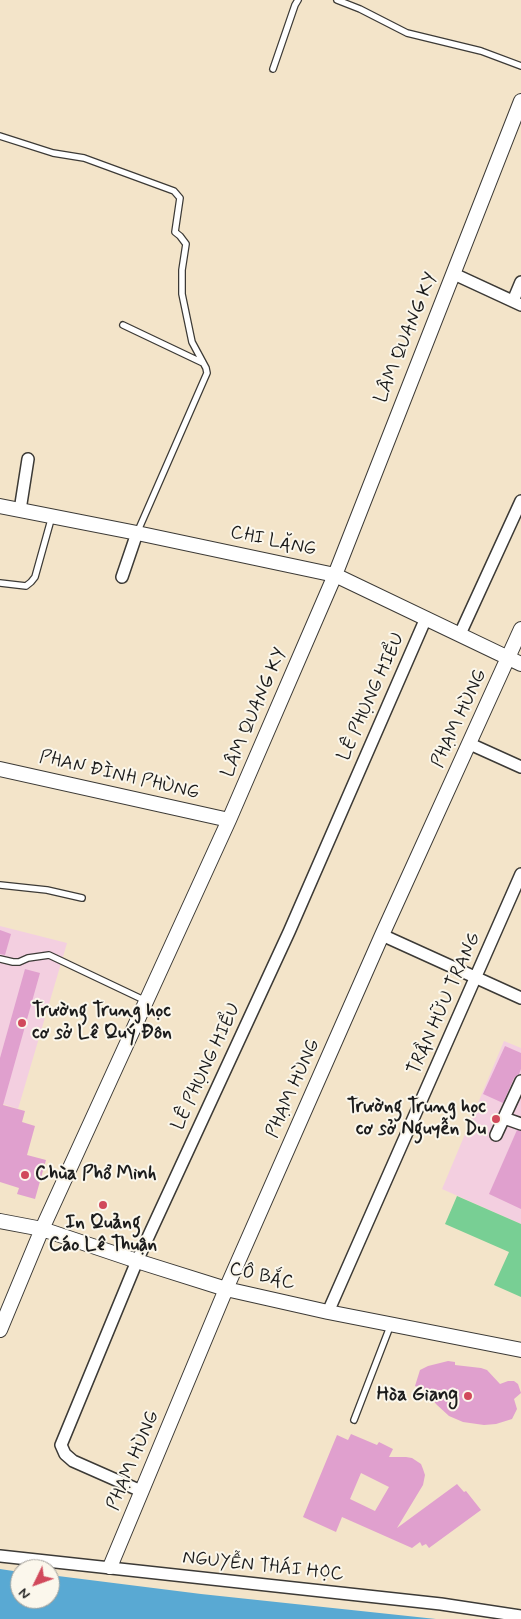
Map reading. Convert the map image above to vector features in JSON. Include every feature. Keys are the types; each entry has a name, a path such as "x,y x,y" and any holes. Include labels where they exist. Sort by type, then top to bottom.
{"street":[{"name":"LÂM QUANG KY","path":"0,1330 42,1229 229,820 335,575 521,101"},
{"path":"454,274 517,303 521,282"},
{"path":"20,510 28,459"},
{"path":"460,634 521,501"},
{"name":"CHI LĂNG","path":"0,506 335,575 515,662"},
{"path":"122,578 137,533"},
{"name":"LÊ PHỤNG HIỂU","path":"141,1491 73,1461 65,1454 61,1445 137,1261 288,932 426,618"},
{"name":"PHẠM HÙNG","path":"110,1567 226,1289 382,935 470,744 515,662 521,629"},
{"path":"470,744 521,767"},
{"name":"PHAN ĐÌNH PHÙNG","path":"0,769 229,820"},
{"name":"TRẦN HỮU TRANG","path":"328,1312 521,874"},
{"path":"382,935 521,998"},
{"path":"496,1134 521,1081"},
{"path":"504,1118 521,1124"},
{"name":"CÔ BẮC","path":"0,1221 42,1229 226,1289 328,1312 520,1347"},
{"name":"NGUYỄN THÁI HỌC","path":"0,1556 441,1604 521,1616"}],"lane":[{"path":"273,70 298,0"},
{"path":"337,0 360,9 407,33 481,51 521,66"},
{"path":"0,136 53,153 84,158 174,191 180,198 176,232 186,244 182,270 182,294 192,342 206,373 137,533"},
{"path":"122,325 203,364"},
{"path":"0,583 26,586 31,582 52,516"},
{"path":"0,885 47,890 82,898"},
{"path":"0,959 19,962 28,958 49,955 146,1001"},
{"path":"354,1420 391,1324"}],"shaded area":[{"name":"Trường Trung học cơ sở Lê Quý Đôn","path":"0,926 67,943 18,1109 0,1103"},
{"name":"Trường Trung học cơ sở Nguyễn Du","path":"504,1041 521,1048 521,1224 442,1189"}],"green space":[{"path":"457,1196 521,1224 521,1297 494,1285 509,1252 445,1224"}],"water":[{"path":"0,1569 10,1570 10,1609 60,1609 60,1576 201,1594 436,1619 0,1619"}],"building":[{"path":"0,930 11,934 5,955 0,954"},
{"path":"25,969 40,973 3,1105 25,1111 22,1122 35,1126 27,1155 46,1160 35,1199 17,1194 19,1188 0,1182 0,1058"},
{"path":"505,1046 521,1053 521,1069 514,1078 503,1103 483,1094"},
{"path":"517,1130 521,1131 521,1209 489,1194"},
{"path":"448,1361 455,1362 455,1365 487,1370 500,1384 514,1381 518,1384 521,1393 514,1399 517,1409 512,1419 496,1424 484,1425 463,1422 449,1416 426,1391 415,1386 420,1370"},
{"path":"351,1434 377,1445 379,1442 393,1449 389,1457 412,1458 421,1464 425,1475 423,1485 397,1528 457,1484 464,1492 466,1491 481,1510 429,1548 426,1544 422,1546 420,1542 412,1548 342,1517 336,1532 303,1517 337,1435 348,1440","holes":["361,1473 389,1487 375,1511 350,1499"]}],"place":[{"name":"Trường Trung học cơ sở Lê Quý Đôn","path":"22,1023"},
{"name":"Trường Trung học cơ sở Nguyễn Du","path":"496,1119"},
{"name":"Chùa Phổ Minh","path":"25,1175"},
{"name":"In Quảng Cáo Lê Thuận","path":"103,1205"},
{"name":"Hòa Giang","path":"468,1396"}]}
